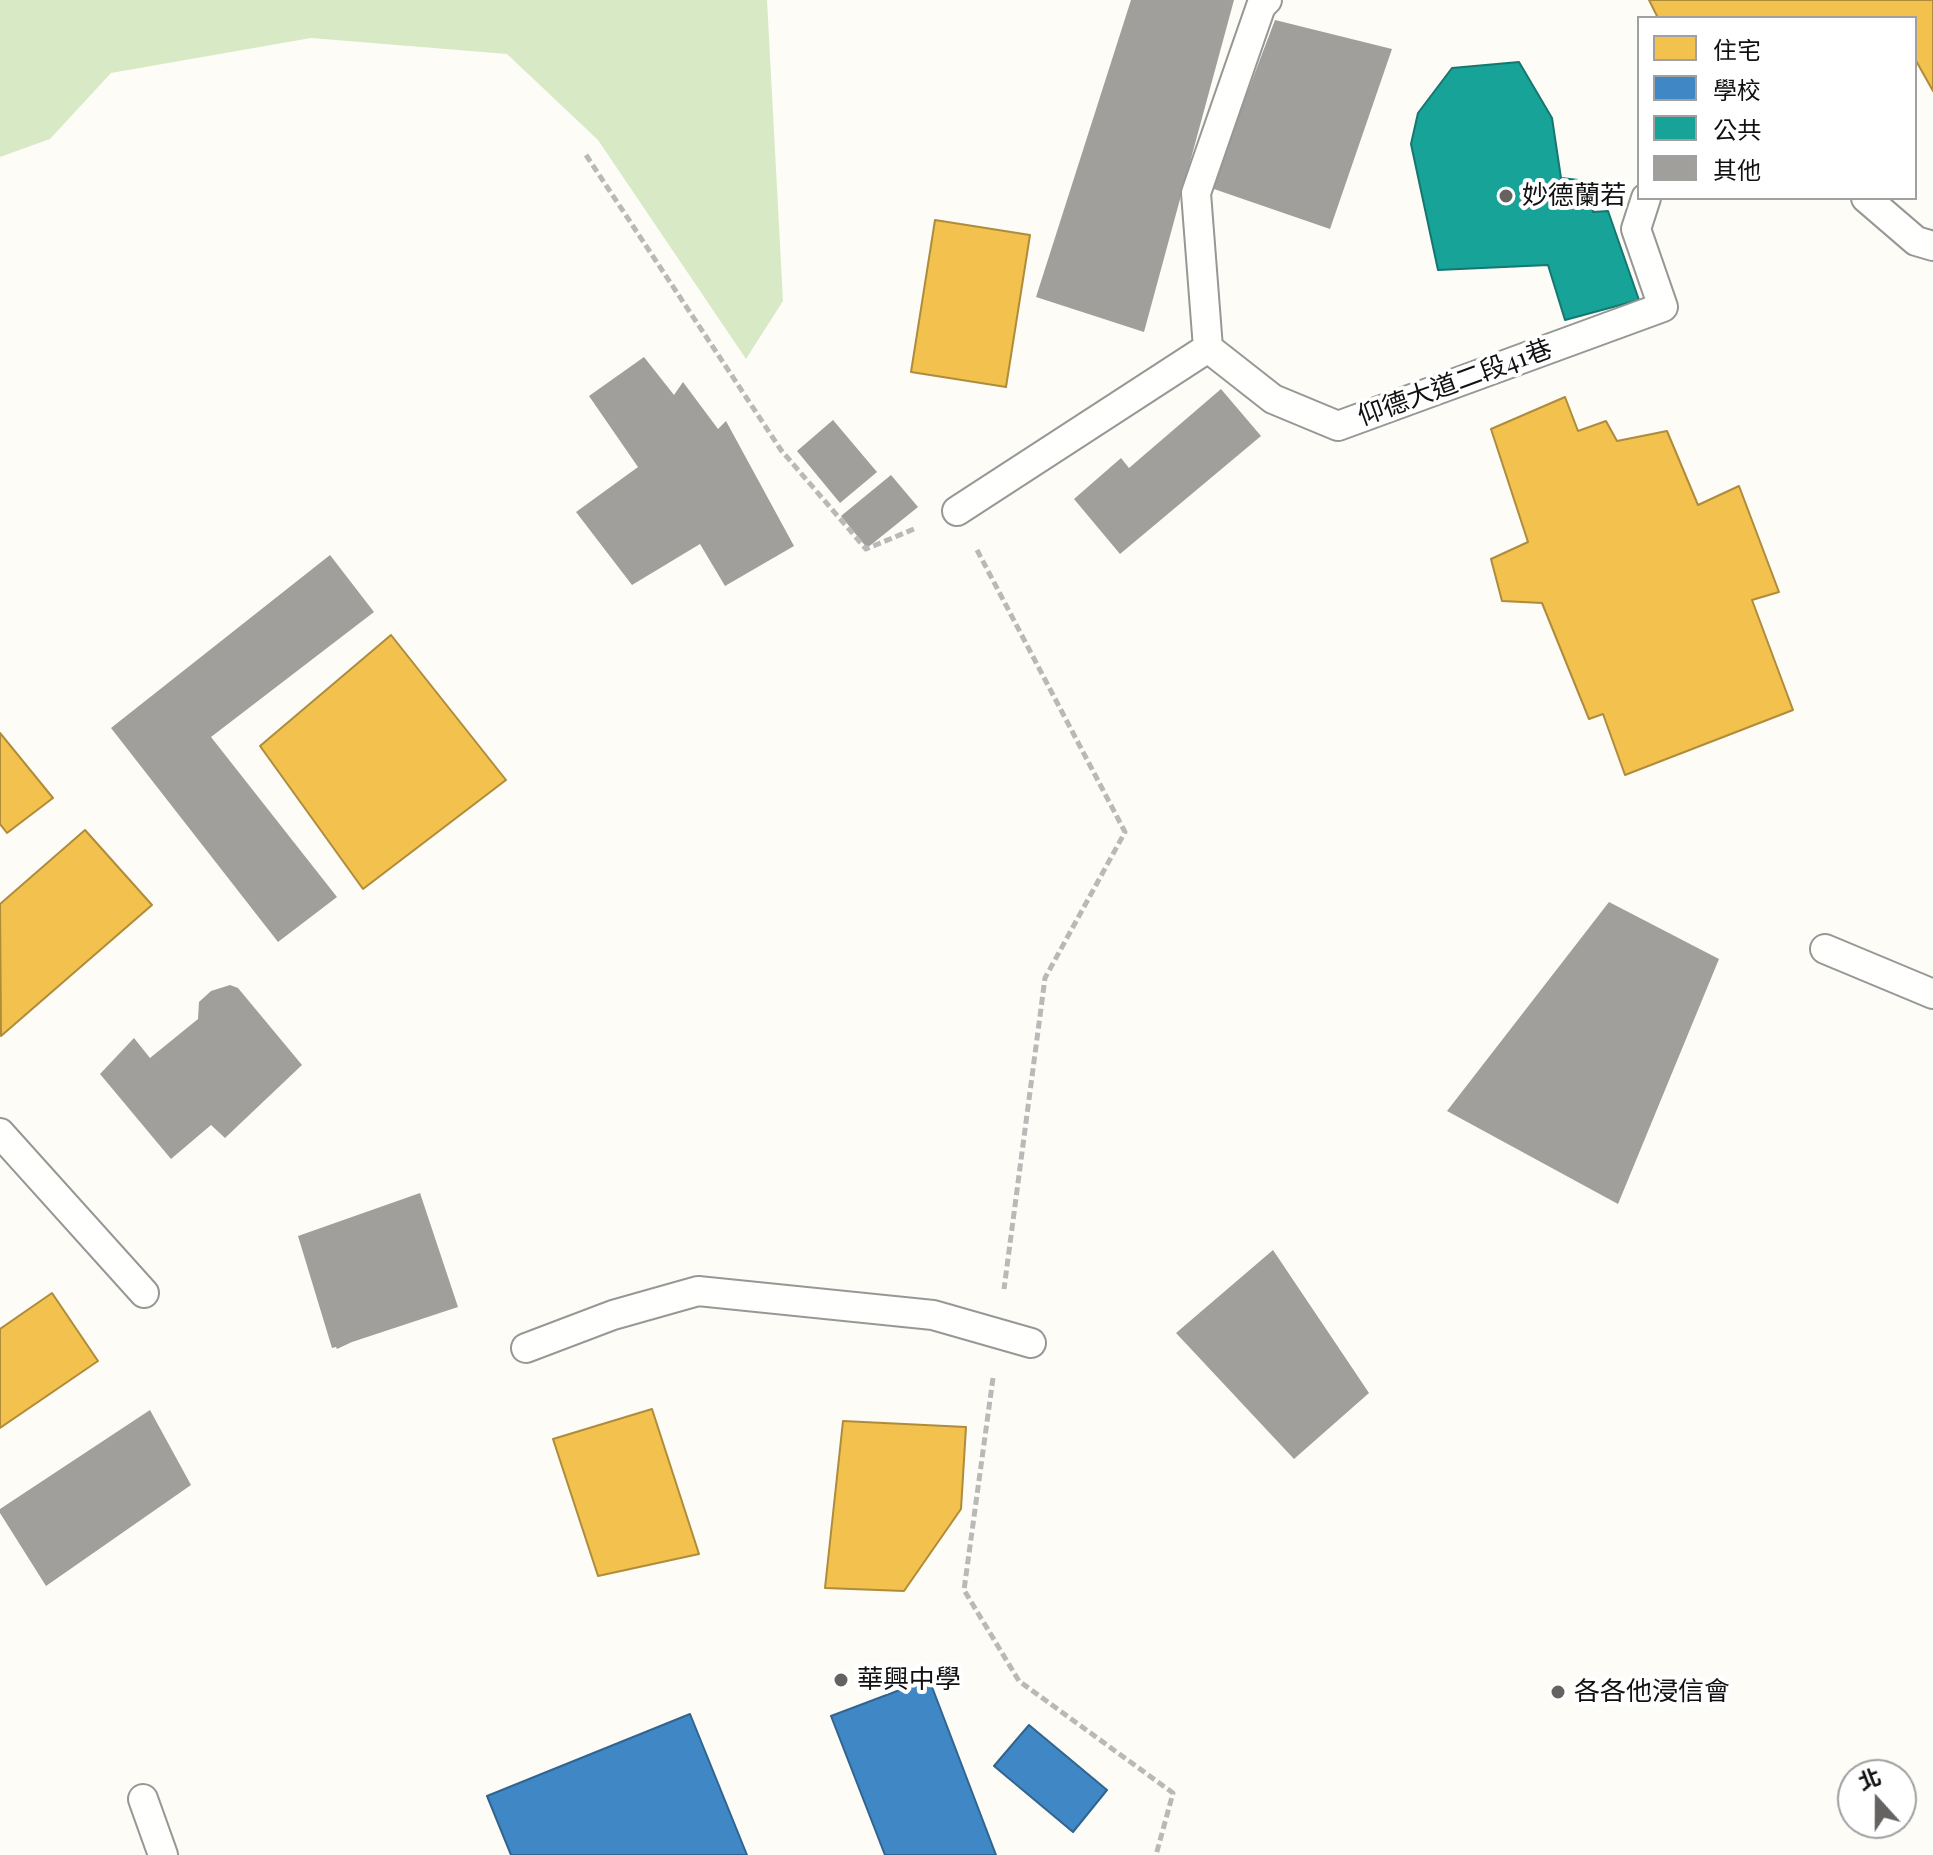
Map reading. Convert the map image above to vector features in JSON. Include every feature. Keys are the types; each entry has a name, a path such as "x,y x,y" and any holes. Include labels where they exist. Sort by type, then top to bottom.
{"lane":[{"path":"957,511 1208,348 1196,193 1261,6 1267,0"},
{"name":"仰德大道二段41巷","path":"1208,348 1273,399 1338,426 1663,307 1636,229 1645,200"},
{"path":"1868,200 1916,241 1933,246"},
{"path":"1825,949 1933,994"},
{"path":"0,1133 144,1293"},
{"path":"526,1348 613,1315 698,1291 933,1315 1031,1343"},
{"path":"143,1799 163,1855"}],"path":[{"path":"586,155 781,450 866,549 957,511 1125,832 1045,978 964,1590 1019,1681 1173,1793 1156,1855"}],"green space":[{"path":"0,0 767,0 783,301 746,359 598,140 507,54 311,38 111,73 50,139 0,157"}],"building: 住宅":[{"path":"1649,0 1933,0 1933,91 1917,63 1917,16 1657,16"},
{"path":"935,220 1030,235 1006,387 911,372"},
{"path":"1565,397 1578,431 1606,421 1617,441 1667,431 1698,505 1739,486 1779,592 1752,600 1793,710 1625,775 1603,714 1589,719 1542,603 1502,601 1491,559 1528,542 1491,429"},
{"path":"391,635 506,780 363,889 260,746"},
{"path":"0,733 53,798 7,833 0,824"},
{"path":"85,830 152,905 1,1036 0,904"},
{"path":"52,1293 98,1361 0,1428 0,1329"},
{"path":"652,1409 699,1554 598,1576 553,1439"},
{"path":"843,1421 966,1427 961,1509 904,1591 825,1588"}],"building: 學校":[{"path":"929,1679 996,1855 885,1855 831,1716"},
{"path":"690,1714 747,1855 511,1855 487,1796"},
{"path":"1029,1725 1107,1790 1073,1832 994,1766"}],"building: 公共":[{"name":"妙德蘭若","path":"1519,62 1552,118 1561,178 1587,181 1593,212 1608,211 1639,300 1565,320 1548,265 1438,270 1411,144 1418,113 1452,68"}],"building: 其他":[{"path":"1131,0 1234,0 1144,332 1036,297"},
{"path":"1275,20 1392,49 1330,229 1211,188"},
{"path":"644,357 674,395 683,382 718,429 726,421 794,546 725,586 700,544 632,585 576,512 638,467 589,396"},
{"path":"1221,389 1261,436 1120,554 1074,499 1121,458 1129,468"},
{"path":"833,420 877,472 840,503 797,451"},
{"path":"891,475 918,507 867,548 841,516"},
{"path":"330,555 374,612 211,737 337,897 278,942 111,728"},
{"path":"1609,902 1719,959 1618,1204 1447,1111"},
{"path":"230,985 238,988 302,1065 225,1138 211,1125 171,1159 100,1074 134,1038 150,1058 198,1019 199,1002 211,991"},
{"path":"420,1193 458,1307 337,1349 332,1348 298,1236"},
{"path":"1273,1250 1369,1393 1294,1459 1176,1333"},
{"path":"150,1410 191,1485 46,1586 0,1509"}],"place":[{"name":"妙德蘭若","path":"1506,196"},
{"name":"華興中學","path":"841,1680"},
{"name":"各各他浸信會","path":"1558,1692"}]}
